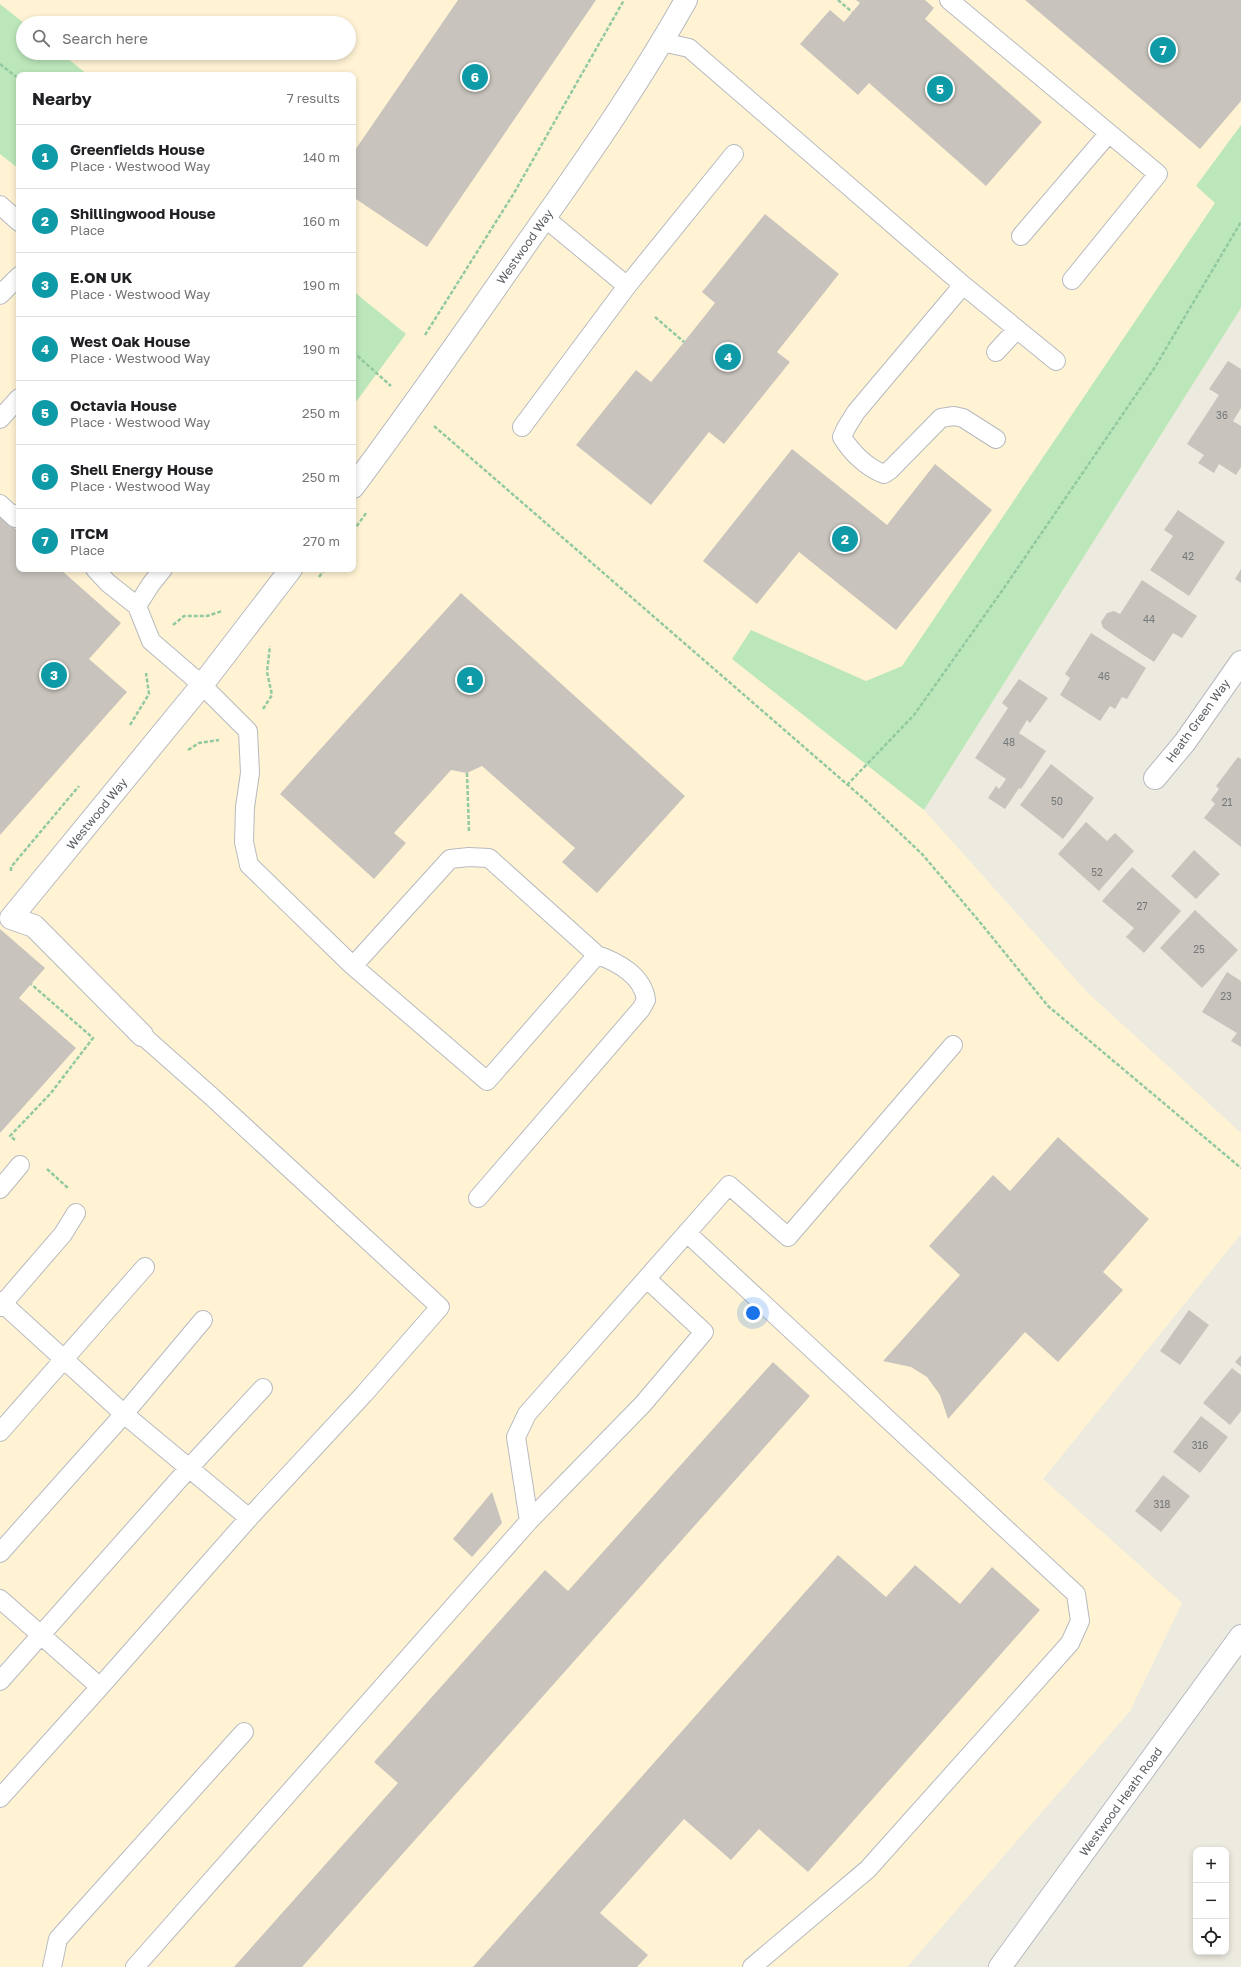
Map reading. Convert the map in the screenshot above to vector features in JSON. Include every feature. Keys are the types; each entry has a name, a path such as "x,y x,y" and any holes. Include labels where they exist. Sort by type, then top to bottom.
{"street":[{"name":"Westwood Way","path":"356,483 412,410 545,218 662,42 686,0"},
{"name":"Westwood Way","path":"142,1035 34,926 11,918 202,685 289,572"},
{"name":"Heath Green Way","path":"1155,778 1185,742 1241,662"},
{"name":"Westwood Heath Road","path":"1000,1967 1241,1636"}],"lane":[{"path":"949,0 1158,174 1072,280"},
{"path":"662,42 689,48 963,285 1056,361"},
{"path":"1021,236 1109,134"},
{"path":"522,427 628,286 734,154"},
{"path":"0,204 16,219"},
{"path":"545,218 628,286"},
{"path":"0,295 16,279"},
{"path":"963,285 856,412 842,437 848,446 860,458 874,470 884,474 890,470 941,418 954,416 963,418 996,439"},
{"path":"996,352 1017,329"},
{"path":"0,419 16,401"},
{"path":"0,504 14,518 16,516"},
{"path":"98,572 108,583 137,606 151,641 202,685 248,731 250,773 245,807 244,842 249,865 353,966 487,1081 597,956"},
{"path":"137,606 161,572"},
{"path":"353,966 450,859 469,857 489,858 597,956 623,966 641,985 646,1000 641,1009 478,1198"},
{"path":"0,1798 249,1518 364,1394 440,1307 211,1096 142,1035"},
{"path":"529,1521 516,1437 526,1414 729,1185 788,1237 952,1045"},
{"path":"0,1189 20,1165"},
{"path":"76,1214 63,1234 1,1304 66,1359 124,1414 249,1518"},
{"path":"687,1233 1076,1594 1080,1621 1070,1643 868,1869 752,1967"},
{"path":"0,1432 66,1359 145,1266"},
{"path":"135,1967 529,1521 643,1404 704,1332 647,1279"},
{"path":"0,1553 124,1414 203,1320"},
{"path":"0,1681 189,1468 263,1388"},
{"path":"0,1600 100,1687"},
{"path":"52,1967 58,1939 244,1732"}],"path":[{"path":"422,341 514,193 624,0"},
{"path":"838,0 852,12"},
{"path":"0,64 16,77"},
{"path":"847,784 914,716 1004,588 1155,367 1241,222"},
{"path":"655,317 684,342"},
{"path":"356,355 391,386 412,410 433,424 847,784 922,854 1048,1006 1241,1168"},
{"path":"386,392 396,379"},
{"path":"314,583 323,572"},
{"path":"126,730 149,694 144,658 151,641 184,616 207,616 224,610"},
{"path":"186,751 199,743 219,740 248,731 272,695 267,672 271,641"},
{"path":"467,773 469,857"},
{"path":"11,874 11,867 81,784"},
{"path":"10,1136 51,1093 94,1038 31,984"}],"shaded area":[{"path":"0,0 1241,0 1241,308 924,810 1087,992 1241,1133 1241,1234 1043,1479 1182,1603 1130,1711 907,1967 0,1967"}],"green space":[{"path":"0,4 16,17 16,60 70,60 84,72 16,72 16,167 0,154"},
{"path":"1241,125 1241,308 924,810 732,659 751,630 866,681 902,666 1215,203 1196,186"},
{"path":"356,293 406,334 356,402"}],"building":[{"path":"458,0 596,0 427,247 356,199 356,149"},
{"path":"856,0 925,0 934,8 925,19 1042,122 986,186 869,83 858,95 800,44 830,10 844,22 860,3"},
{"path":"1025,0 1241,0 1241,101 1200,149"},
{"path":"765,214 839,274 777,352 790,362 724,444 709,432 651,505 576,445 636,370 651,382 684,342 715,303 702,292"},
{"path":"1228,361 1241,369 1241,408 1233,421 1241,426 1241,467 1236,475 1219,464 1214,473 1198,463 1204,455 1187,444 1219,395 1209,389"},
{"path":"792,449 887,525 935,464 992,510 896,630 799,552 757,604 703,561"},
{"path":"1178,510 1225,542 1189,596 1150,570 1173,536 1164,530"},
{"path":"0,515 16,529 16,572 63,572 121,623 89,659 127,692 0,835"},
{"path":"1241,569 1241,583 1235,579"},
{"path":"1142,580 1197,616 1182,638 1173,633 1154,662 1103,628 1101,622 1107,613 1114,611 1120,614"},
{"path":"461,593 685,796 597,893 562,862 575,848 482,766 467,773 451,770 394,833 406,843 374,879 280,794"},
{"path":"1091,633 1146,668 1127,699 1122,697 1115,709 1110,706 1100,721 1060,695 1070,678 1065,674"},
{"path":"1019,679 1048,698 1030,723 1027,720 1019,733 1046,751 1021,789 1019,788 1005,809 988,798 996,786 999,789 1006,779 975,758 1008,708 1002,703"},
{"path":"1238,757 1241,759 1241,847 1204,818 1215,804 1211,800 1219,789 1216,786"},
{"path":"1051,764 1094,798 1063,839 1020,805"},
{"path":"1086,822 1107,841 1115,833 1134,851 1099,891 1058,854"},
{"path":"1194,850 1220,874 1196,899 1171,876"},
{"path":"1132,867 1181,911 1144,953 1126,937 1134,928 1102,901"},
{"path":"1195,910 1238,950 1202,988 1160,948"},
{"path":"0,929 45,968 19,998 76,1048 0,1133"},
{"path":"1227,972 1241,981 1241,1047 1231,1041 1237,1033 1202,1012"},
{"path":"1058,1137 1149,1219 1103,1272 1123,1290 1058,1362 1025,1332 948,1419 940,1395 927,1377 911,1367 883,1361 960,1275 929,1246 993,1175 1010,1191"},
{"path":"1189,1310 1209,1325 1180,1365 1160,1351"},
{"path":"1241,1355 1241,1367 1235,1362"},
{"path":"773,1362 810,1396 302,1967 234,1967 398,1783 374,1762 545,1570 568,1591"},
{"path":"1232,1368 1241,1375 1241,1411 1230,1425 1203,1403"},
{"path":"1201,1416 1228,1437 1200,1473 1173,1452"},
{"path":"1163,1475 1190,1496 1161,1532 1135,1511"},
{"path":"492,1492 502,1523 472,1557 453,1539"},
{"path":"838,1555 886,1597 915,1565 960,1604 992,1567 1040,1610 808,1872 759,1829 731,1860 684,1819 600,1913 648,1955 637,1967 473,1967"}],"place":[{"name":"ITCM","path":"1163,50"},
{"name":"Shell Energy House","path":"475,77"},
{"name":"Octavia House","path":"940,89"},
{"name":"West Oak House","path":"728,357"},
{"name":"Shillingwood House","path":"845,539"},
{"name":"E.ON UK","path":"54,675"},
{"name":"Greenfields House","path":"470,680"}]}
